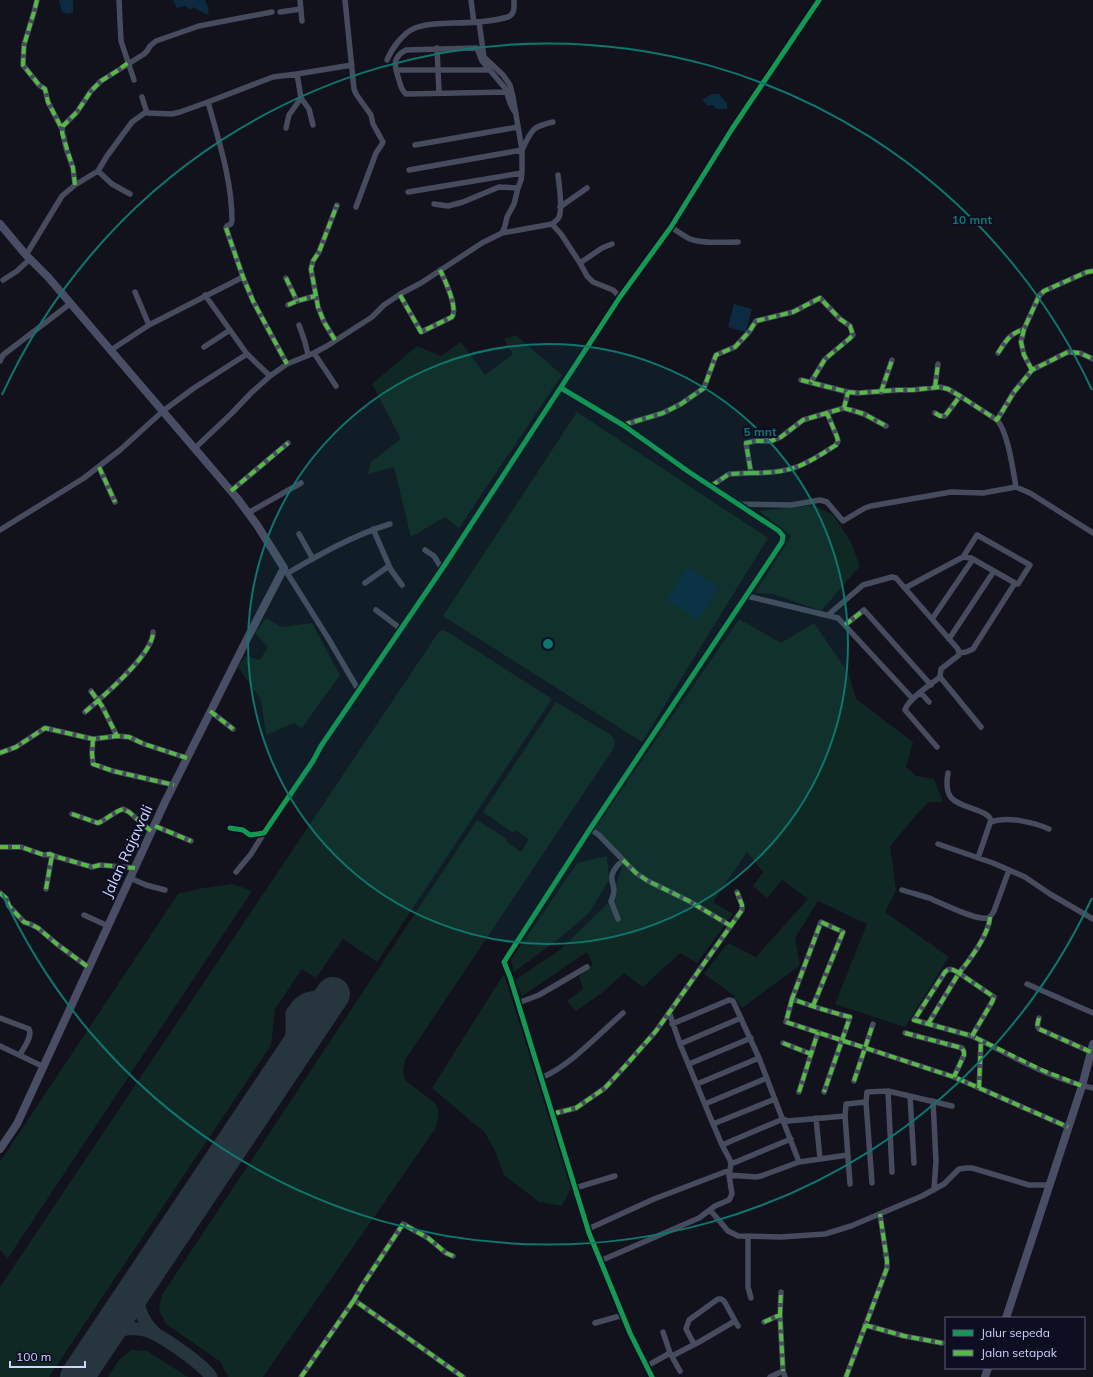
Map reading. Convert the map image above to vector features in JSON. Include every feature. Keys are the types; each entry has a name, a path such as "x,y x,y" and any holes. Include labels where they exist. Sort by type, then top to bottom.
{"street":[{"path":"37,0 24,45 23,65 39,85 45,89 48,102 62,129 66,148 73,168 75,185"},
{"path":"119,0 121,41 134,80"},
{"path":"300,0 302,21"},
{"path":"345,0 355,92 370,114 373,124 383,142 374,157 356,207"},
{"path":"471,0 483,54 507,80 512,91 522,150 522,173 514,204 507,217 502,233"},
{"path":"387,60 390,52 408,32 414,28 430,24 476,22 505,18 512,16 514,0"},
{"path":"236,872 251,854 313,761 321,746 442,569 562,388 620,297 671,227 732,129 819,0"},
{"path":"280,12 301,9"},
{"path":"62,129 63,126 77,112 91,91 101,81 117,72 129,62 144,54 156,41 199,26 272,12"},
{"path":"437,48 438,93"},
{"path":"507,92 406,94 403,91 395,62 399,53 406,50 477,48 481,59 507,92 511,107 516,113"},
{"path":"3,280 17,271 28,257 62,196 75,185 98,171 132,122 146,112 163,114 176,113 268,78 352,65"},
{"path":"396,70 490,70"},
{"path":"297,74 301,98 309,109 313,125"},
{"path":"142,97 146,112"},
{"path":"286,128 289,115 301,98"},
{"path":"208,102 220,144 228,186 232,221 226,228 243,277 262,320 287,364"},
{"path":"522,150 534,128 553,122"},
{"path":"415,145 518,127"},
{"path":"409,170 522,150"},
{"path":"98,171 112,184 130,194"},
{"path":"408,192 522,173"},
{"path":"195,448 251,393 270,376 287,364 314,353 335,340 372,317 384,305 421,284 482,243 502,233 552,224 559,218 560,207 558,175"},
{"path":"434,204 448,206 463,202 499,188 518,188"},
{"path":"560,207 587,188"},
{"path":"335,340 324,322 318,307 311,269 337,205"},
{"path":"0,224 28,257 48,276 195,448 248,513 328,638 359,691"},
{"path":"552,224 561,234 580,262 587,276 593,282 610,288 620,297"},
{"path":"671,227 695,240 707,242 738,242"},
{"path":"580,262 602,248 612,244"},
{"path":"400,295 421,332 452,317 454,313 453,306 448,288 440,270"},
{"path":"1032,370 1022,349 1021,342 1024,329 1039,296 1044,291 1087,272 1093,271"},
{"path":"111,350 149,324 243,277"},
{"path":"286,278 297,301"},
{"path":"135,292 149,324"},
{"path":"205,295 247,354 270,376"},
{"path":"288,305 315,296"},
{"path":"623,425 664,413 681,404 704,388 716,355 735,347 749,332 756,321 793,312 820,298 850,326 853,335 825,359 811,382"},
{"path":"0,361 3,355 71,303"},
{"path":"299,325 306,342 308,356"},
{"path":"998,353 1008,338 1015,332 1024,329"},
{"path":"204,347 230,330"},
{"path":"997,420 1014,392 1032,370 1068,352 1080,353 1093,359"},
{"path":"314,353 336,386"},
{"path":"0,530 99,467 163,411 220,370 247,354"},
{"path":"881,392 892,360"},
{"path":"935,387 938,364"},
{"path":"801,380 848,392 881,392 935,387 948,389 1001,424 1005,434 1016,487"},
{"path":"562,388 623,425 779,531 783,536 782,542 747,596 590,829 504,960 588,1229 622,1316 652,1377"},
{"path":"844,408 848,392"},
{"path":"935,413 946,416 960,396"},
{"path":"751,473 746,443 755,441 771,441 781,437 803,420 844,408 864,414 886,426"},
{"path":"711,486 730,474 791,470 813,460 836,445 838,441 827,413"},
{"path":"231,491 288,443"},
{"path":"99,467 115,502"},
{"path":"248,513 301,483"},
{"path":"738,504 784,505 820,500 827,502 843,521 871,506 951,492 983,493 1016,487 1030,493 1093,534"},
{"path":"286,571 373,529 390,524"},
{"path":"373,529 389,566 402,585"},
{"path":"299,534 313,559"},
{"path":"905,588 963,557 977,535 1030,565 1018,584 1016,583 973,649 959,653 941,669 940,677 906,706 906,712 937,747"},
{"path":"425,550 434,556 442,569"},
{"path":"963,557 973,559 1016,583"},
{"path":"932,619 973,559"},
{"path":"365,583 389,566"},
{"name":"Jalan Rajawali","path":"0,1149 16,1124 88,967 187,758 248,637 286,571"},
{"path":"949,639 994,571"},
{"path":"828,614 865,584 892,577 896,578 958,649 959,653"},
{"path":"747,596 828,614 838,618 913,699"},
{"path":"376,610 401,629"},
{"path":"845,625 864,610 931,684"},
{"path":"85,712 129,671 150,644 153,638 153,632"},
{"path":"940,677 981,727"},
{"path":"91,691 117,736"},
{"path":"921,693 929,702"},
{"path":"210,712 233,729"},
{"path":"0,753 16,747 44,728 93,739 117,736 129,737 144,744 187,758"},
{"path":"93,739 93,764 113,771 174,785"},
{"path":"948,773 946,784 949,796 957,803 987,814 990,818 991,822 978,858"},
{"path":"72,814 98,823 106,820 116,811 123,809 153,829 190,841"},
{"path":"991,822 1004,819 1030,823 1049,829"},
{"path":"230,828 243,830 250,835 264,833"},
{"path":"590,829 636,873 648,881 689,901 732,926"},
{"path":"938,844 1025,877 1056,898 1093,919"},
{"path":"0,847 21,847 44,855 50,854 92,867 100,865 135,868"},
{"path":"46,889 52,855"},
{"path":"618,920 611,902 614,889 611,878 614,869 623,860"},
{"path":"928,1024 958,973 984,936 1009,870"},
{"path":"130,878 146,886 164,890"},
{"path":"902,890 930,899 967,914 981,918 990,917"},
{"path":"552,1114 576,1108 605,1088 656,1031 742,910 742,905 736,892"},
{"path":"0,893 6,898 9,906 24,922 38,928 88,967"},
{"path":"84,915 108,926"},
{"path":"814,1006 843,932 821,922 792,999 786,1022 954,1078 1068,1127"},
{"path":"518,1003 538,995 587,967"},
{"path":"972,1036 994,997 952,969 949,969 945,972 914,1020 972,1036 1042,1070 1073,1083 1093,1088"},
{"path":"1026,984 1093,1013"},
{"path":"792,999 850,1017 824,1092"},
{"path":"672,1024 731,1000 733,1001 751,1038 799,1162"},
{"path":"600,1261 699,1218 720,1204 726,1202 732,1194 730,1160 722,1145 680,1044 669,1012"},
{"path":"541,1078 552,1073 576,1055 623,1013"},
{"path":"680,1044 741,1018"},
{"path":"1006,1317 1082,1086 1092,1048 1039,1029 1037,1027 1037,1023 1039,1018"},
{"path":"0,1019 29,1029 30,1036 20,1055"},
{"path":"854,1081 864,1047 873,1024"},
{"path":"799,1092 818,1032"},
{"path":"906,1033 962,1048 964,1055 954,1078"},
{"path":"689,1064 751,1038"},
{"path":"979,1088 982,1041"},
{"path":"783,1044 811,1054"},
{"path":"0,1046 42,1066"},
{"path":"697,1084 759,1058"},
{"path":"705,1104 767,1078"},
{"path":"872,1183 866,1102 866,1094 868,1091 888,1091 952,1106"},
{"path":"888,1091 892,1172"},
{"path":"910,1096 914,1163"},
{"path":"713,1124 775,1099"},
{"path":"850,1184 845,1116 846,1104 866,1102"},
{"path":"933,1102 936,1161 934,1190"},
{"path":"722,1145 783,1119 788,1121 845,1116"},
{"path":"816,1118 820,1159"},
{"path":"731,1164 791,1139"},
{"path":"588,1229 654,1199 730,1173 756,1177 799,1162 848,1155"},
{"path":"710,1210 728,1231 738,1236 781,1237 825,1234 880,1214 934,1190 944,1184 960,1169 967,1168 1029,1185 1050,1186"},
{"path":"575,1188 616,1176"},
{"path":"846,1377 887,1265 880,1214"},
{"path":"301,1377 354,1300 403,1224 428,1238 446,1253 453,1256"},
{"path":"748,1236 748,1287 751,1298"},
{"path":"770,1377 784,1374 780,1315 781,1292"},
{"path":"647,1366 694,1344 736,1323 724,1301 718,1299 689,1320 686,1329 694,1344"},
{"path":"354,1300 463,1377"},
{"path":"764,1322 780,1315"},
{"path":"595,1324 622,1316"},
{"path":"865,1325 904,1336 942,1343"},
{"path":"662,1332 680,1371"}],"green space":[{"path":"516,335 562,375 459,528 445,517 411,537 394,467 368,474 371,462 401,439 372,384 417,346 441,356 461,342 485,375 513,354 504,339"},
{"path":"577,412 768,538 642,742 443,616"},
{"path":"814,505 833,515 850,540 860,566 821,611 773,594 755,593 791,536 759,511"},
{"path":"266,618 281,627 312,623 340,675 302,728 294,723 266,735 261,700 238,667 245,656 260,660 268,647 255,633"},
{"path":"739,619 781,643 814,623 849,674 856,699 913,742 906,767 916,776 934,779 943,802 929,802 890,846 896,890 885,912 949,957 905,1027 835,1004 867,924 818,901 795,938 800,965 742,1008 733,995 704,974 728,943 756,957 808,899 782,880 767,898 753,886 763,872 747,852 713,902 733,914 697,963 680,953 643,987 624,973 603,992 576,1011 567,1001 583,989 579,976 593,964 587,952 522,996 515,980 561,949 611,900 623,864 594,830"},
{"path":"442,630 448,632 552,699 377,962 343,939 316,978 302,969 275,1009 271,1045 49,1377 0,1377 0,1287 438,633"},
{"path":"556,702 611,735 615,741 614,748 405,1060 403,1070 405,1080 437,1106 438,1116 435,1129 263,1377 228,1377 221,1362 166,1324 159,1310 162,1295 477,820 507,839 506,841 521,852 529,839 515,830 513,833 483,812"},
{"path":"607,856 609,880 589,913 556,941 514,972 511,960 577,863"},
{"path":"233,884 252,891 8,1258 0,1250 0,1162 178,894 198,889"},
{"path":"504,974 571,1188 562,1206 539,1202 504,1175 495,1151 484,1131 432,1088"},
{"path":"131,1350 147,1351 188,1377 108,1377 119,1360"}],"water":[{"path":"59,0 73,0 73,12 69,14 62,12"},
{"path":"173,0 205,0 209,11 207,15 193,7 191,10 185,6 177,8"},
{"path":"712,94 719,94 727,103 727,109 717,109 712,105 708,106 702,100"},
{"path":"734,304 752,309 746,332 728,327"},
{"path":"687,567 719,587 699,620 667,600"}],"taxiway":[{"path":"289,1059 292,1047 292,1013 299,1004 306,999 315,997 322,998 328,1002 329,1012 319,1027 304,1038"},
{"path":"141,1282 138,1297 140,1310 146,1323 156,1334"},
{"path":"104,1337 128,1329 145,1330 163,1338 187,1354 211,1377"}],"runway":[{"path":"77,1377 333,994"}],"marked path":[{"path":"37,0 24,45 23,65 39,85 45,89 48,102 62,129"},
{"path":"75,185 73,168 62,133 63,126 77,112 91,91 101,81 129,62"},
{"path":"335,340 324,322 318,307 311,269 337,205"},
{"path":"226,228 253,301 287,364"},
{"path":"400,295 421,332 452,317 452,301 448,287 440,270"},
{"path":"1032,370 1024,355 1021,342 1024,329 1039,296 1044,291 1087,272 1093,271"},
{"path":"286,278 297,301"},
{"path":"288,305 315,296"},
{"path":"623,425 663,413 681,404 704,388 716,355 735,347 749,332 756,321 793,312 820,298 840,319 850,326 853,335 825,359 811,382"},
{"path":"998,353 1011,336 1024,329"},
{"path":"801,380 848,392 858,393 940,387 948,389 997,420 1014,392 1032,370 1068,352 1080,353 1093,359"},
{"path":"881,392 892,360"},
{"path":"935,387 938,364"},
{"path":"711,486 729,474 751,473 746,443 755,441 771,441 781,437 803,420 844,408 848,392"},
{"path":"935,413 940,416 945,416 960,396"},
{"path":"844,408 864,414 886,426"},
{"path":"751,473 787,470 805,464 836,445 838,441 837,437 827,413"},
{"path":"231,491 288,443"},
{"path":"99,467 115,502"},
{"path":"845,625 864,610"},
{"path":"85,712 114,686 136,663 145,652 151,641 153,632"},
{"path":"91,691 102,706 117,736"},
{"path":"210,711 233,729"},
{"path":"0,753 16,747 45,728 93,739 117,736 129,737 144,744 187,758"},
{"path":"93,739 93,764 113,771 174,785"},
{"path":"72,814 98,823 123,809 129,812 152,832"},
{"path":"155,826 191,841"},
{"path":"0,847 21,847 44,855 50,854 92,867 100,865 135,868"},
{"path":"46,889 52,855"},
{"path":"623,860 636,873 648,881 689,901 731,926"},
{"path":"552,1114 576,1108 605,1088 656,1031 742,910 742,905 737,892"},
{"path":"0,893 6,898 9,906 24,922 38,928 88,967"},
{"path":"990,917 983,939 959,973 994,997 972,1036 1042,1070 1082,1086"},
{"path":"813,1006 843,932 821,922 792,999 821,1009 850,1017 824,1092"},
{"path":"928,1024 959,973 952,970 945,972 914,1020 972,1036"},
{"path":"792,999 786,1022 954,1077 1068,1127"},
{"path":"1039,1018 1037,1025 1039,1029 1091,1052"},
{"path":"854,1081 873,1024"},
{"path":"799,1092 818,1032"},
{"path":"905,1033 962,1048 964,1055 954,1077"},
{"path":"979,1088 981,1041"},
{"path":"783,1043 811,1054"},
{"path":"846,1377 887,1268 880,1214"},
{"path":"453,1256 446,1253 428,1238 403,1224 354,1300 463,1377"},
{"path":"780,1315 781,1292"},
{"path":"301,1377 354,1300"},
{"path":"764,1322 780,1315 783,1371"},
{"path":"865,1325 904,1336 942,1343"}],"cycle path":[{"path":"230,828 243,830 250,835 264,833 313,761 321,746 442,569 620,297 671,227 732,129 819,0"},
{"path":"561,388 623,425 689,472 779,531 783,536 782,542 590,829 504,962 510,977 589,1233 630,1333 652,1377"}]}
